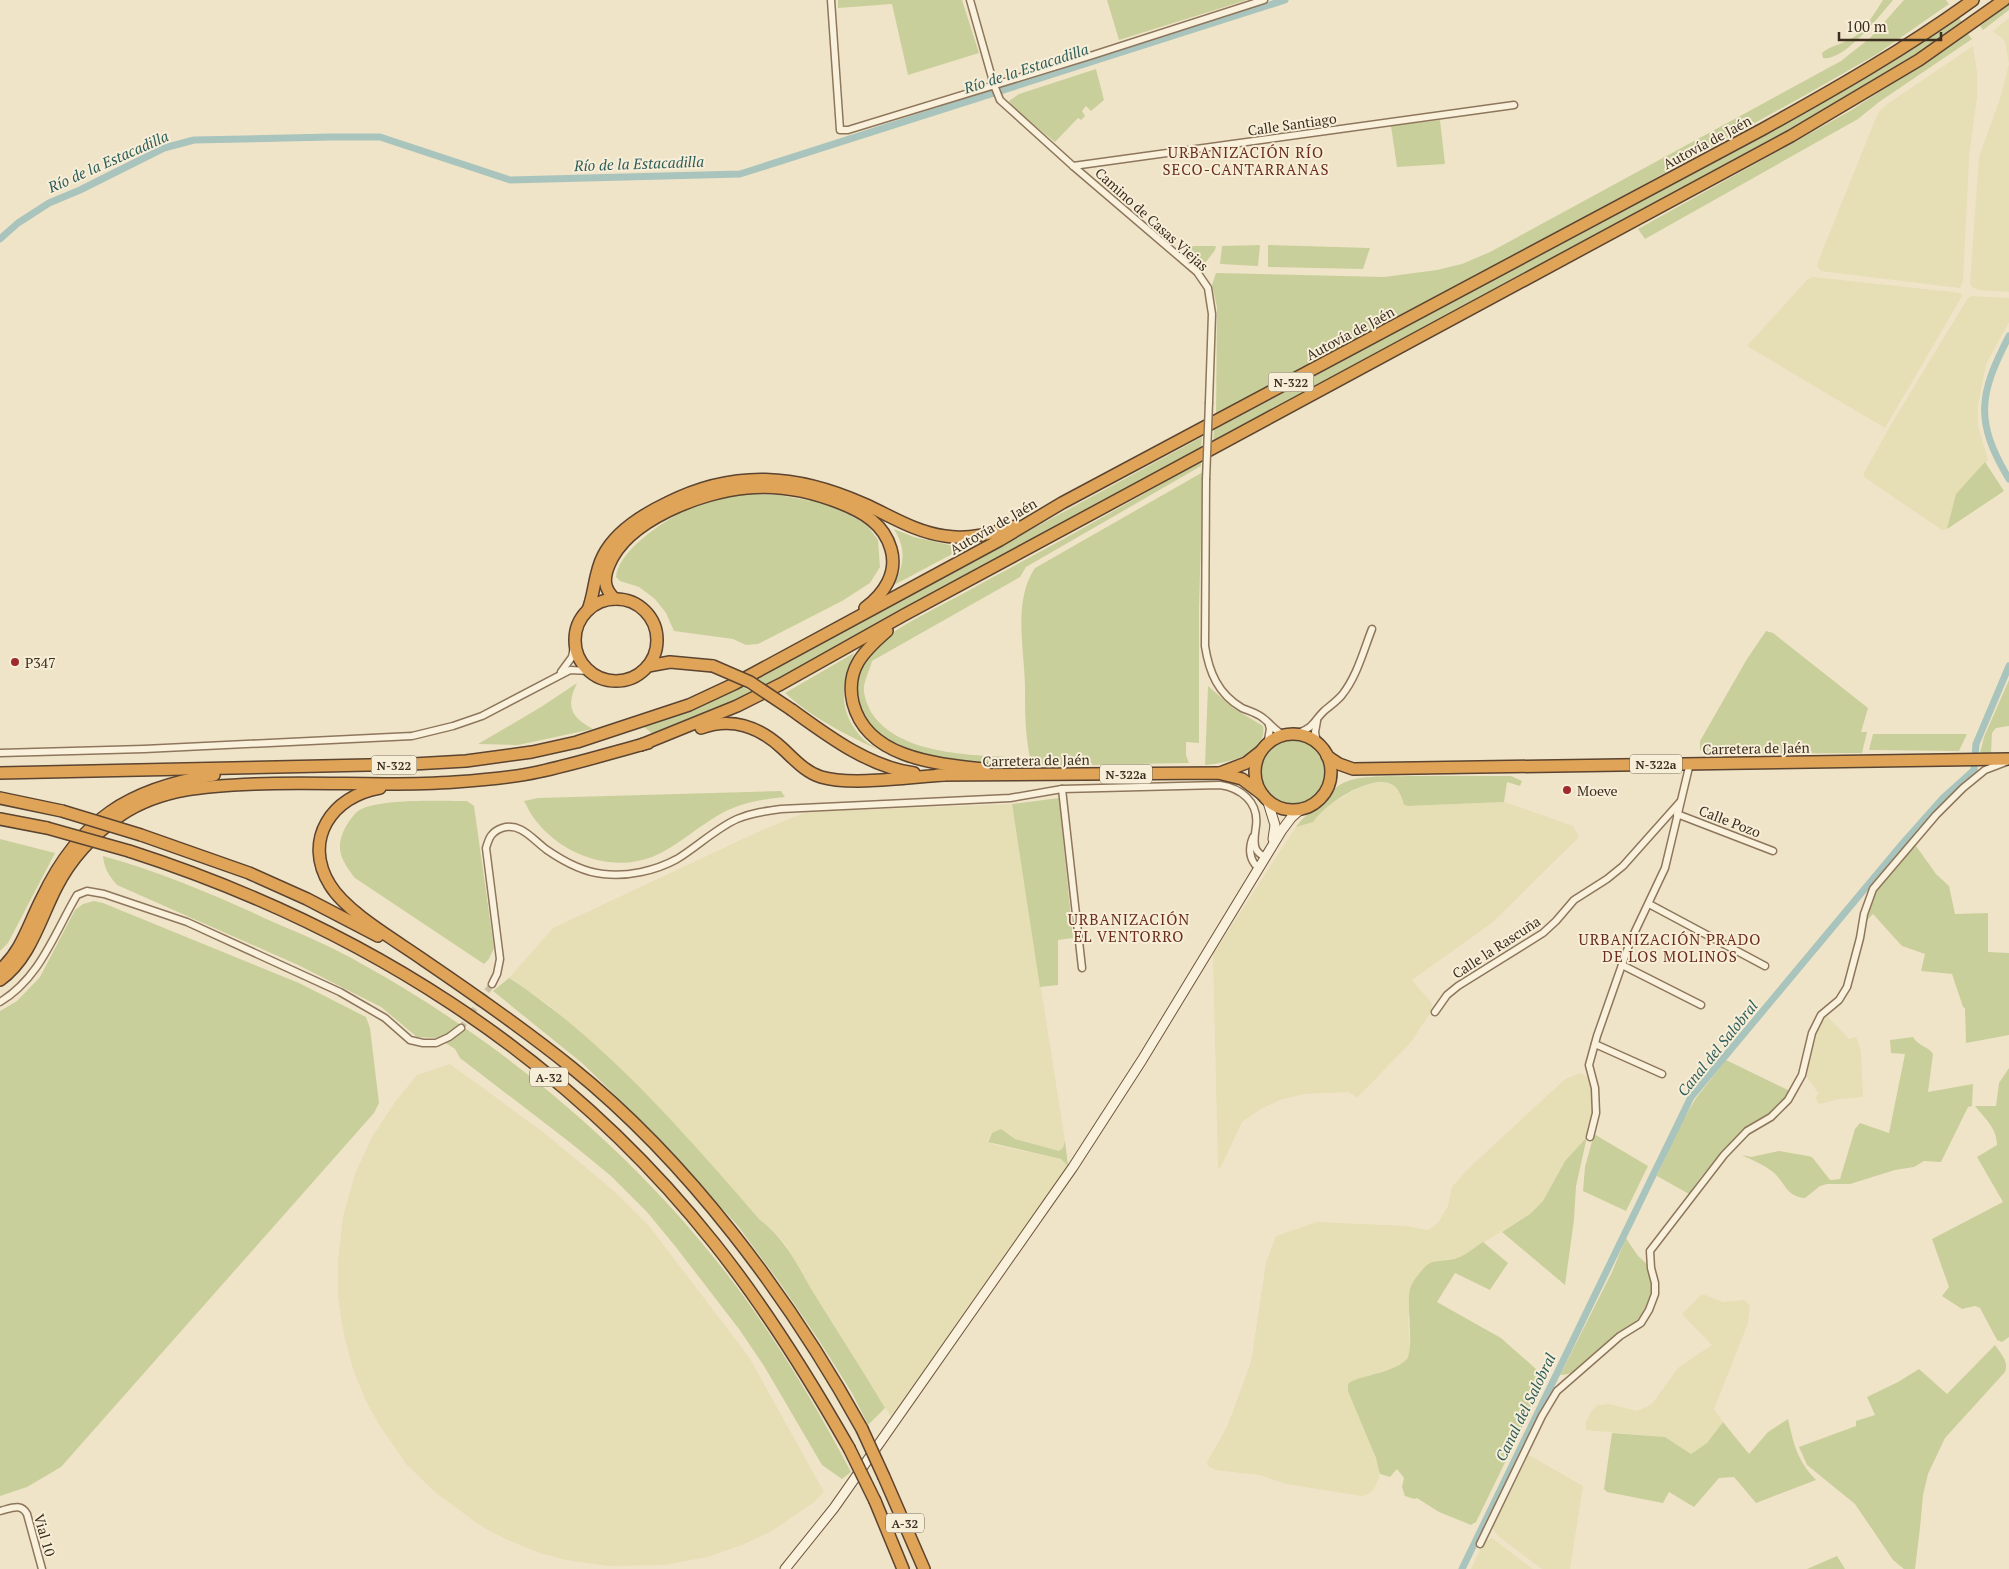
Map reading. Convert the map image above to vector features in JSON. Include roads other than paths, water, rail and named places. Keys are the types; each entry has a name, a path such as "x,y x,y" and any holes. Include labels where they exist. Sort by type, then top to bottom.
{"highway":[{"name":"Autovía de Jaén","path":"255,769 466,761 532,752 596,737 689,705 734,684 822,637 1062,504 1764,129 1912,42 1973,0"},
{"name":"N-322","path":"414,783 454,782 536,772 610,754 641,745 737,706 782,684 904,615 1791,136 1919,60 2004,0"},
{"path":"588,610 601,602 615,599 633,603 648,614 656,630 656,648 648,666 638,674 620,680 601,678 590,671 579,657 575,641 578,624 588,610 600,563 604,554 620,534 660,506 682,495 717,484 754,478 797,481 842,494 925,532 946,536 967,537 994,533 1016,526 1062,504"},
{"path":"615,599 607,590 605,580 613,557 620,547 640,529 662,515 703,498 726,491 747,488 797,489 821,496 864,514 881,528 888,538 892,554 891,575 880,595 822,637"},
{"path":"904,615 870,646 859,659 852,678 851,694 855,710 869,733 895,750 928,760 958,766 1035,774"},
{"path":"656,648 675,657 713,666 750,682 823,732 873,760 909,772 944,776"},
{"path":"648,666 670,662 713,666"},
{"path":"641,745 713,724 729,722 747,725 759,731 780,746 802,767 822,777 853,780 944,776"},
{"name":"N-322a","path":"1265,747 1290,735 1310,738 1328,756"},
{"path":"1265,747 1256,764 1255,774 1257,785 1265,796"},
{"name":"Carretera de Jaén","path":"1218,774 1246,763 1265,747"},
{"path":"1325,793 1331,773 1328,756"},
{"name":"Carretera de Jaén","path":"1328,756 1339,764 1353,769 2009,759"},
{"path":"0,970 17,951 52,875 74,843 88,829 126,801 164,786 205,776 255,769"},
{"name":"N-322","path":"0,773 255,769"},
{"path":"1302,808 1318,800 1334,780 1353,769"},
{"name":"Carretera de Jaén","path":"944,776 1218,774 1242,779 1265,796"},
{"path":"0,980 17,966 57,886 74,859 101,831 140,803 163,794 215,786 283,783 414,783"},
{"path":"414,783 366,790 346,800 336,808 327,820 322,835 320,857 322,870 339,897 353,910 463,987"},
{"name":"N-322a","path":"1265,796 1284,808 1302,808"},
{"path":"0,798 62,811 141,835 249,873 307,899 383,938 463,987"},
{"name":"A-32","path":"0,819 47,828 129,851 218,882 342,938 434,991 476,1018 521,1053 620,1140 713,1242 772,1323 808,1377 875,1501 903,1569"},
{"name":"A-32","path":"463,987 516,1023 574,1069 624,1114 678,1169 748,1252 796,1319 862,1429 924,1569"}],"street":[{"path":"831,0 840,130 848,130 1093,55 1264,0"},
{"name":"Camino de Casas Viejas","path":"970,0 1000,100 1073,166 1198,272 1208,288 1212,314 1206,480 1205,646 1209,667 1214,679 1223,692 1234,703 1290,735"},
{"name":"Calle Santiago","path":"1073,166 1514,105"},
{"path":"1290,735 1307,730 1348,686 1357,671 1372,629"},
{"path":"558,675 568,664 575,641"},
{"path":"0,753 162,748 412,736 453,726 482,716 570,670 590,671"},
{"path":"1317,720 1315,732 1317,743"},
{"path":"1265,747 1270,729 1268,724"},
{"path":"1480,1544 1556,1391 1620,1336 1641,1323 1649,1310 1655,1294 1650,1251 1724,1155 1747,1131 1771,1117 1788,1100 1802,1075 1812,1033 1821,1015 1839,1000 1847,987 1860,938 1864,914 1873,889 1936,815 1963,788 1985,770 2009,759"},
{"path":"1590,1137 1596,1113 1595,1088 1589,1065 1594,1044 1630,942 1665,868 1690,764"},
{"path":"492,984 497,974 500,959 486,848 490,836 497,830 505,827 518,828 530,835 547,850 578,868 602,874 628,875 652,869 676,859 717,830 738,819 759,812 781,809 1010,798 1062,789 1220,785 1230,786 1251,801 1257,819 1255,846 1258,852 1265,857"},
{"path":"1062,789 1082,968"},
{"path":"1265,796 1275,825 1271,847"},
{"name":"Calle la Rascuña","path":"1435,1012 1452,990 1543,933 1574,900 1615,872 1680,802"},
{"path":"785,1569 834,1508 1073,1168 1142,1060 1271,847 1291,818 1302,808"},
{"name":"Calle Pozo","path":"1677,814 1773,851"},
{"path":"1256,829 1250,844 1250,854 1252,862 1258,868"},
{"path":"0,1002 19,989 34,973 77,895 87,891 104,894 187,922 304,975 378,1013 395,1025 410,1040 436,1043 449,1038 461,1028"},
{"path":"1649,904 1765,966"},
{"path":"1622,965 1701,1005"},
{"path":"1594,1044 1662,1074"},
{"name":"Vial 10","path":"0,1511 20,1506 24,1508 42,1569"}],"waterway":[{"name":"Río de la Estacadilla","path":"0,239 18,223 49,203 80,190 164,148 194,140 380,137 510,180 740,174 1285,0"},
{"name":"Canal del Salobral","path":"2009,336 1991,375 1985,408 1990,440 2009,479"},
{"name":"Canal del Salobral","path":"1462,1569 1691,1097 1903,843 1943,798 1974,770 1976,744 2009,666"}],"tunnel":[{"path":"461,1028 492,984"}],"place":[{"name":"P347","path":"15,662"},
{"name":"Moeve","path":"1567,790"}],"district":[{"name":"URBANIZACIÓN RÍO SECO-CANTARRANAS","path":"1246,160"},
{"name":"URBANIZACIÓN EL VENTORRO","path":"1129,928"},
{"name":"URBANIZACIÓN PRADO DE LOS MOLINOS","path":"1670,948"}]}
